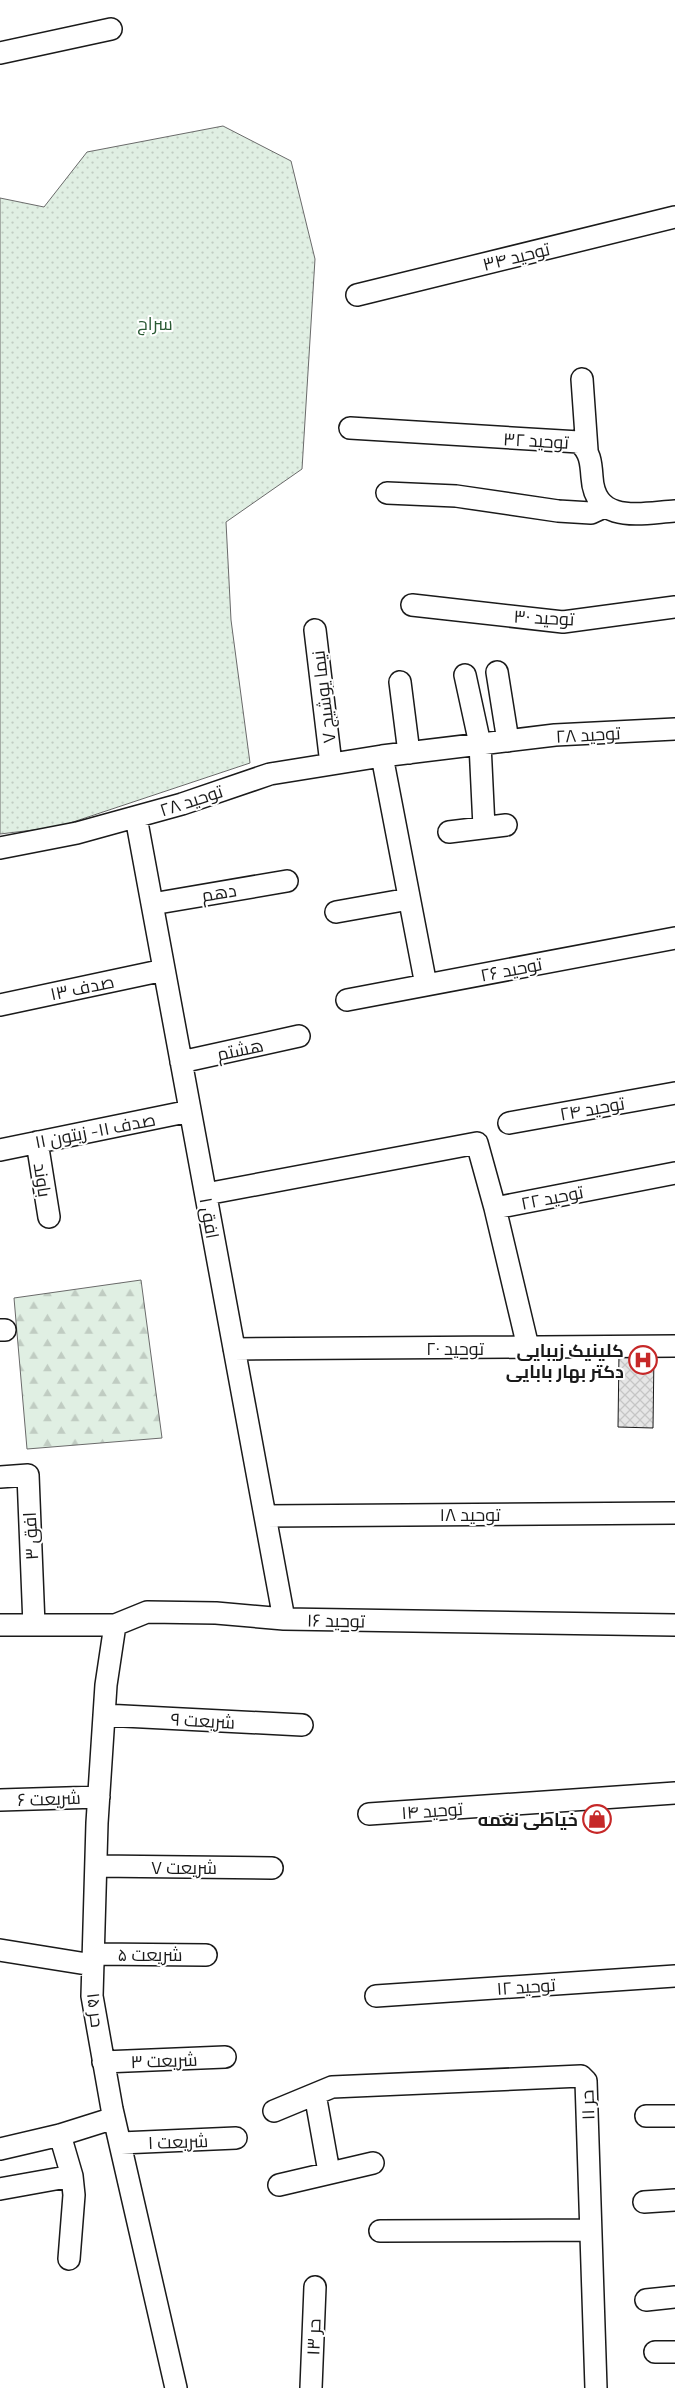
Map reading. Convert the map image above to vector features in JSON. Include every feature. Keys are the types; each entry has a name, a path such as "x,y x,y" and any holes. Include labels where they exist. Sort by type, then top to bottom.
{"street":[{"path":"0,53 112,29"},
{"name":"توحید ۳۴","path":"357,295 675,217"},
{"path":"582,379 587,450"},
{"name":"توحید ۳۲","path":"350,428 578,442 587,450 593,490 604,507"},
{"path":"387,493 456,496 558,511 591,513 604,507 624,514 675,510"},
{"name":"توحید ۳۰","path":"412,605 563,622 675,607"},
{"name":"نیما یوشیج ۷","path":"315,630 331,764"},
{"path":"497,672 508,741"},
{"path":"465,675 480,744 484,827"},
{"path":"400,682 409,753"},
{"name":"توحید ۲۸","path":"0,848 77,833 136,817 270,774 382,756 480,744 555,736 675,729"},
{"path":"382,756 426,985"},
{"name":"افق ۱","path":"136,817 284,1619"},
{"path":"449,832 506,825"},
{"name":"دهم","path":"152,904 287,881"},
{"path":"336,912 409,899"},
{"name":"توحید ۲۶","path":"347,1000 675,938"},
{"name":"صدف ۱۳","path":"0,1005 164,970"},
{"name":"هشتم","path":"181,1062 299,1036"},
{"name":"توحید ۲۴","path":"509,1123 675,1093"},
{"name":"صدف ۱۱- زیتون ۱۱","path":"0,1150 190,1111"},
{"name":"باوند","path":"37,1142 48,1217"},
{"path":"206,1194 477,1143 495,1208 528,1347"},
{"name":"توحید ۲۲","path":"495,1208 675,1174"},
{"name":"توحید ۲۰","path":"234,1349 673,1346"},
{"name":"افق ۳","path":"0,1477 28,1475 34,1625"},
{"name":"توحید ۱۸","path":"265,1516 675,1513"},
{"name":"توحید ۱۶","path":"0,1625 115,1625 147,1612 216,1613 284,1619 675,1625"},
{"name":"حر ۱۵","path":"115,1625 104,1716 96,1866 92,1996 114,2118 176,2388"},
{"name":"شریعت ۹","path":"104,1716 302,1725"},
{"name":"توحید ۱۴","path":"369,1814 675,1793"},
{"name":"شریعت ۶","path":"0,1800 99,1797"},
{"name":"شریعت ۷","path":"96,1866 272,1868"},
{"name":"شریعت ۵","path":"0,1950 93,1960 206,1955"},
{"name":"توحید ۱۲","path":"376,1996 675,1976"},
{"name":"شریعت ۳","path":"104,2062 225,2057"},
{"name":"حر ۱۱","path":"274,2111 332,2087 581,2076 586,2082 596,2388"},
{"path":"315,2094 329,2172"},
{"path":"646,2116 675,2116"},
{"path":"0,2149 60,2135 114,2118"},
{"path":"60,2135 72,2176 74,2195 69,2259"},
{"name":"شریعت ۱","path":"121,2143 236,2138"},
{"path":"279,2185 373,2163"},
{"path":"0,2189 72,2176"},
{"path":"644,2202 675,2200"},
{"path":"380,2231 590,2230"},
{"name":"حر ۱۳","path":"311,2388 315,2287"},
{"path":"646,2300 675,2297"}],"green space":[{"name":"سراج","path":"223,126 291,161 315,259 302,469 226,522 231,620 250,763 58,827 0,834 0,198 44,207 87,152"},
{"path":"141,1280 162,1438 27,1449 14,1298"}],"building":[{"path":"619,1353 654,1353 653,1428 618,1427"}],"place":[{"name":"کلینیک زیبایی دکتر بهار بابایی","path":"643,1360"},
{"name":"خیاطی نغمه","path":"597,1819"}]}
